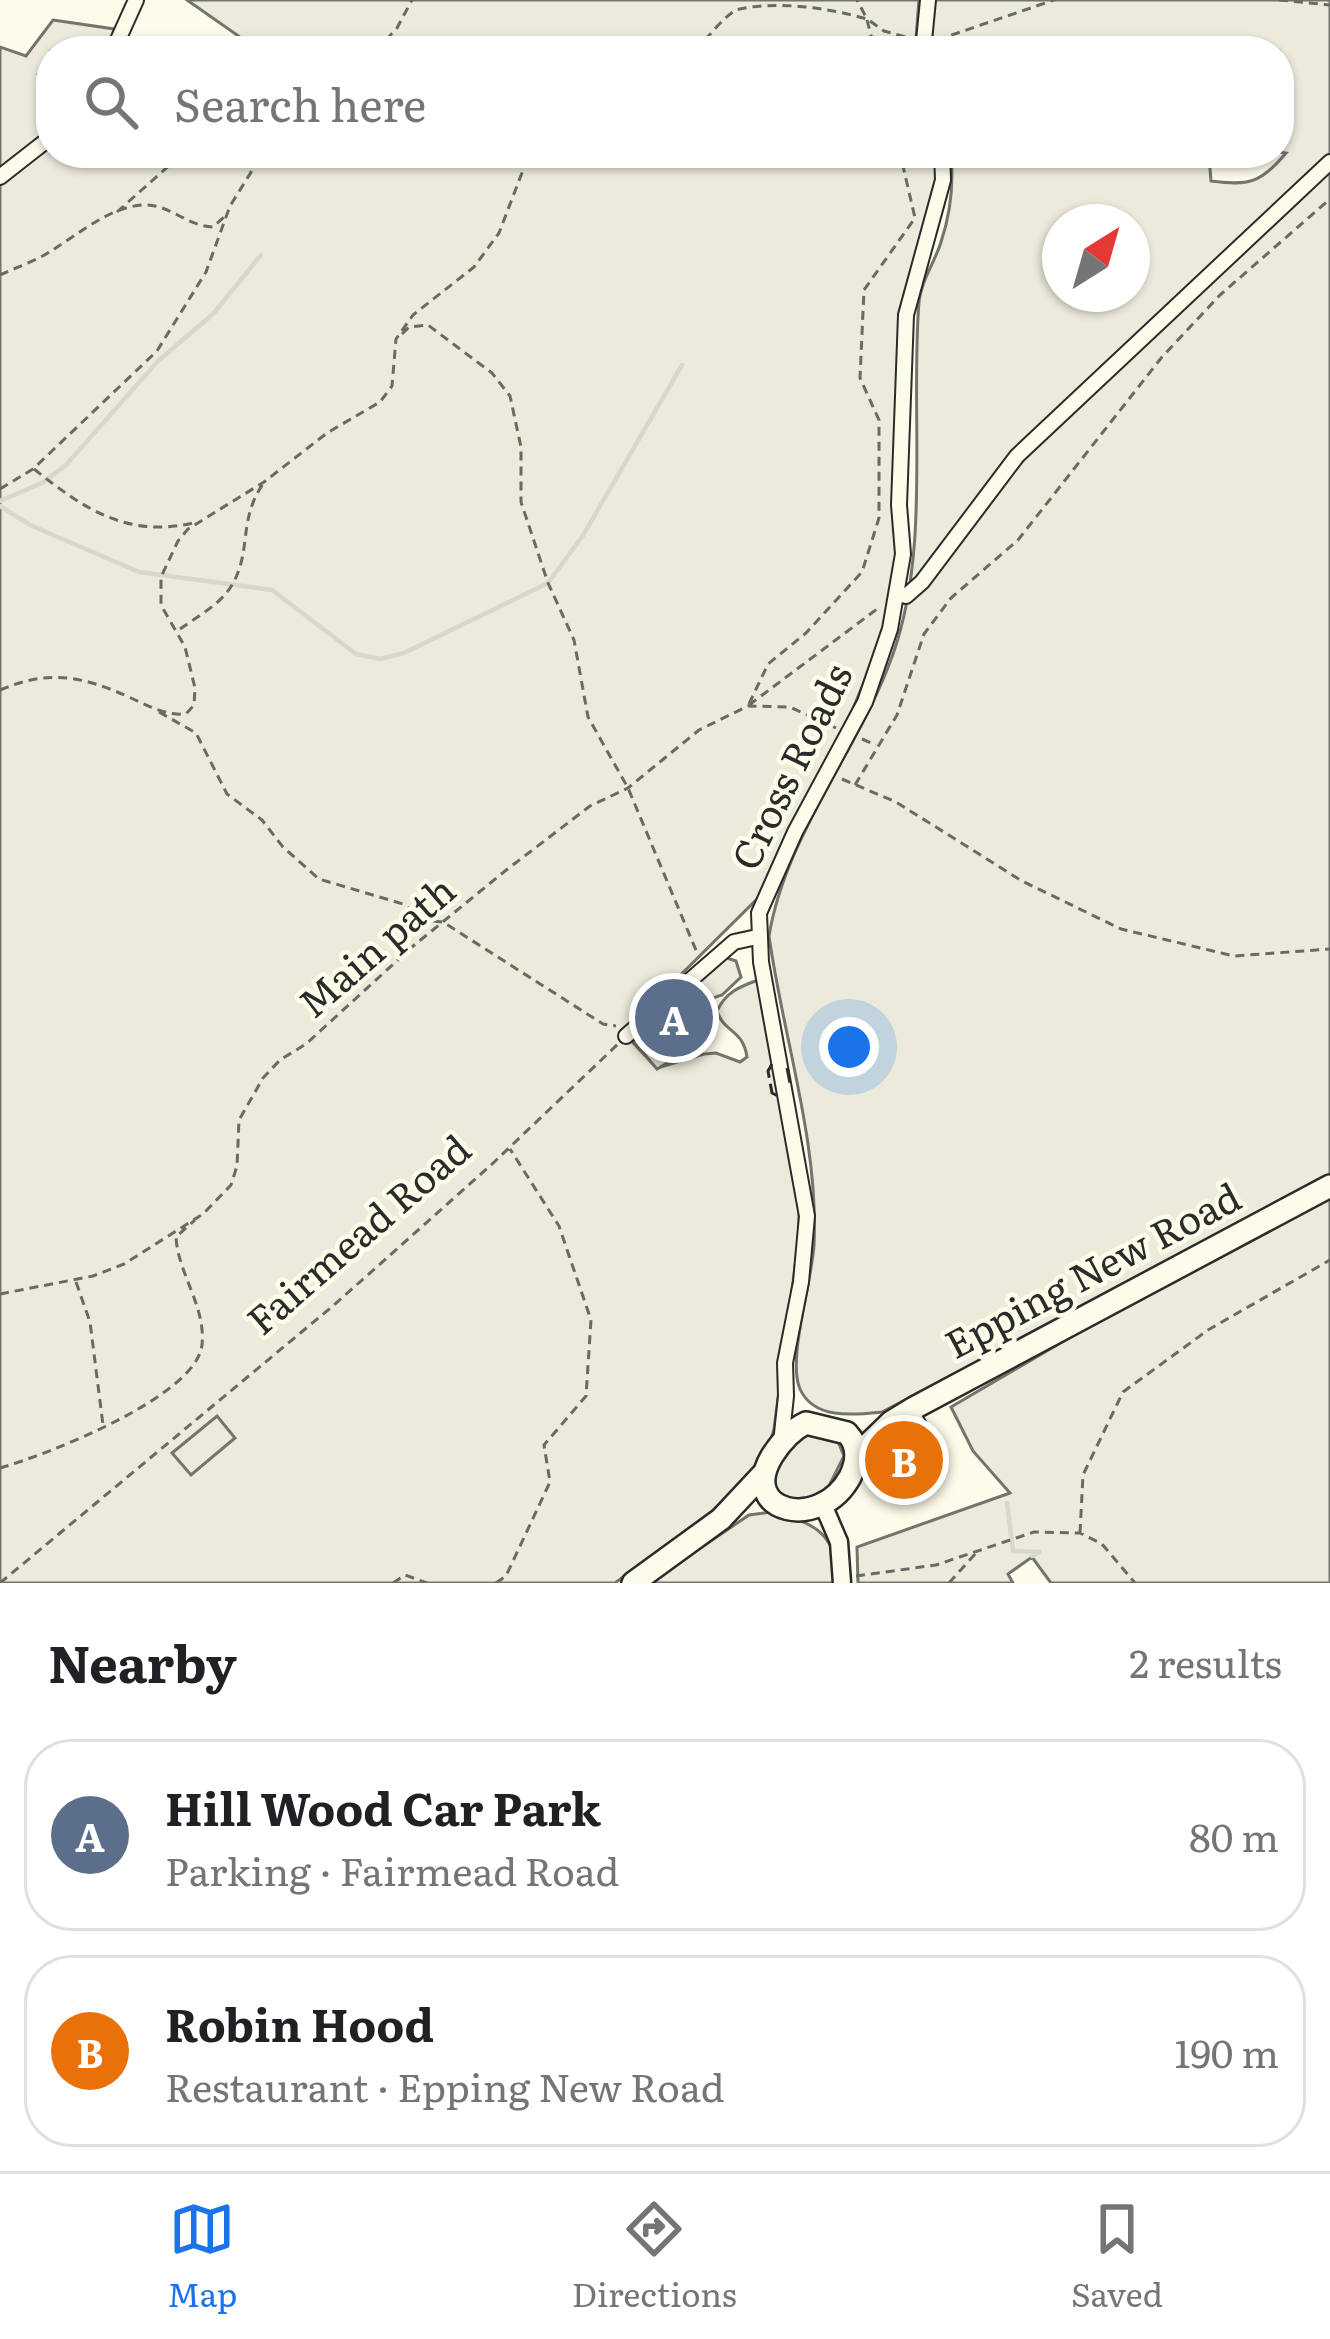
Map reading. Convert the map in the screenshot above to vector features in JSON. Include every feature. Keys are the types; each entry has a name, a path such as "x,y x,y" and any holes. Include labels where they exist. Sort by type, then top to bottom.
{"main road":[{"name":"Epping New Road","path":"857,1455 891,1422 914,1408 1330,1186"},
{"name":"Epping New Road","path":"837,1427 891,1422"},
{"path":"633,1583 722,1519 764,1473 795,1428 812,1423 837,1427 854,1440 857,1455 852,1474 824,1507 796,1510 776,1503 763,1490 764,1473"},
{"path":"722,1519 776,1503"}],"street":[{"path":"120,36 136,0"},
{"path":"925,36 928,0"},
{"path":"0,177 36,149"},
{"path":"897,594 906,596 922,582 1017,456 1045,428 1330,162"},
{"name":"Cross Roads","path":"781,1443 785,1363 801,1282 807,1216 758,937 763,900 830,773 881,659 897,594 903,554 900,484 906,315 943,168"},
{"path":"631,1032 734,942 758,937"},
{"path":"786,1396 798,1414 812,1423"},
{"path":"824,1507 838,1542 842,1580"}],"lane":[{"path":"914,1408 937,1447"}],"path":[{"path":"390,36 412,0"},
{"path":"710,36 736,9 776,0 817,4 867,19 897,36"},
{"path":"857,0 871,36"},
{"path":"955,36 1054,0"},
{"path":"1279,0 1330,4"},
{"path":"0,275 47,254 116,213 166,168"},
{"path":"0,489 32,469 157,352 206,272 228,213 254,168"},
{"path":"0,690 31,677 54,674 110,688 171,716 186,715 194,705 194,688 178,630 161,605 161,577 178,542 200,521 380,402 392,386 396,339 413,315 475,267 499,232 524,168"},
{"path":"876,745 790,707 748,706 768,664 806,633 862,572 879,518 879,420 860,378 864,290 915,218 903,168"},
{"path":"855,785 897,715 924,634 951,598 1018,540 1162,357 1220,295 1330,199"},
{"path":"116,213 144,205 160,207 196,226 214,227 228,213"},
{"path":"396,339 409,327 428,325 492,373 510,396 521,447 521,502 574,640 588,718 628,788 703,966"},
{"path":"32,469 70,497 127,525 144,529 200,521"},
{"path":"178,630 220,600 232,585 243,557 246,517 264,482"},
{"name":"Main path","path":"0,1294 76,1280 124,1264 203,1214 231,1185 237,1166 238,1120 263,1078 443,922 590,806 628,788 699,730 748,706 897,594"},
{"path":"141,702 196,733 227,794 262,820 283,848 319,878 403,904 425,920 443,922 603,1024 631,1032"},
{"path":"830,773 896,802 1022,880 1120,929 1234,956 1330,949"},
{"name":"Fairmead Road","path":"0,1583 334,1304 631,1032"},
{"path":"496,1583 506,1576 550,1482 544,1445 586,1396 591,1320 559,1226 509,1148"},
{"path":"0,1468 71,1444 145,1405 187,1375 202,1350 201,1322 177,1256 176,1237 203,1214"},
{"path":"1080,1533 1083,1475 1124,1392 1208,1330 1330,1260"},
{"path":"76,1280 90,1322 104,1427"},
{"path":"842,1580 900,1573 1034,1532 1080,1533 1102,1544 1135,1583"},
{"path":"949,1583 979,1551"},
{"path":"393,1583 405,1575 427,1583"}],"shaded area":[{"path":"187,0 919,0 916,36 239,36"},
{"path":"933,0 1330,0 1330,1176 882,1412 825,1411 806,1399 797,1376 798,1340 814,1245 814,1206 806,1129 769,936 791,862 879,690 905,613 916,525 919,302 947,220 951,168 1210,168 1211,181 1235,183 1272,168 1294,168 1294,36 930,36"},
{"path":"53,20 114,29 118,36 41,36"},
{"path":"36,43 36,168 937,168 909,287 898,561 875,655 852,711 757,899 623,1032 657,1068 716,1053 740,1062 747,1057 745,1048 717,1011 734,991 758,980 799,1185 799,1236 774,1429 768,1450 752,1474 711,1512 615,1583 0,1583 0,47 26,56"},
{"path":"724,957 736,961 741,977 722,995 692,1005 687,1051 657,1069 634,1042"},
{"path":"1330,1196 1330,1583 1051,1583 1032,1557 1008,1574 1013,1583 858,1583 857,1547 1010,1493 973,1451 951,1407 1127,1304"},
{"path":"217,1416 235,1438 191,1475 172,1453"},
{"path":"802,1433 836,1437 844,1456 828,1488 808,1503 777,1497 771,1478 791,1440"},
{"path":"771,1512 802,1521 821,1533 833,1552 842,1583 649,1583 749,1515"}],"building":[{"path":"923,1448 931,1462 886,1492 873,1468 904,1450 908,1457"}],"waterway":[{"path":"0,501 42,483 66,465 158,361 213,314 261,255"},
{"path":"0,506 30,525 139,572 272,590 356,654 380,659 404,653 548,583 582,537 682,365"},
{"path":"1007,1503 1013,1551 1039,1552 1032,1556"}],"fence":[{"path":"772,1064 768,1071 772,1093 780,1097"},
{"path":"787,1068 790,1083"}],"place":[{"name":"Hill Wood Car Park","path":"674,1018"},
{"name":"Robin Hood","path":"904,1460"}]}
